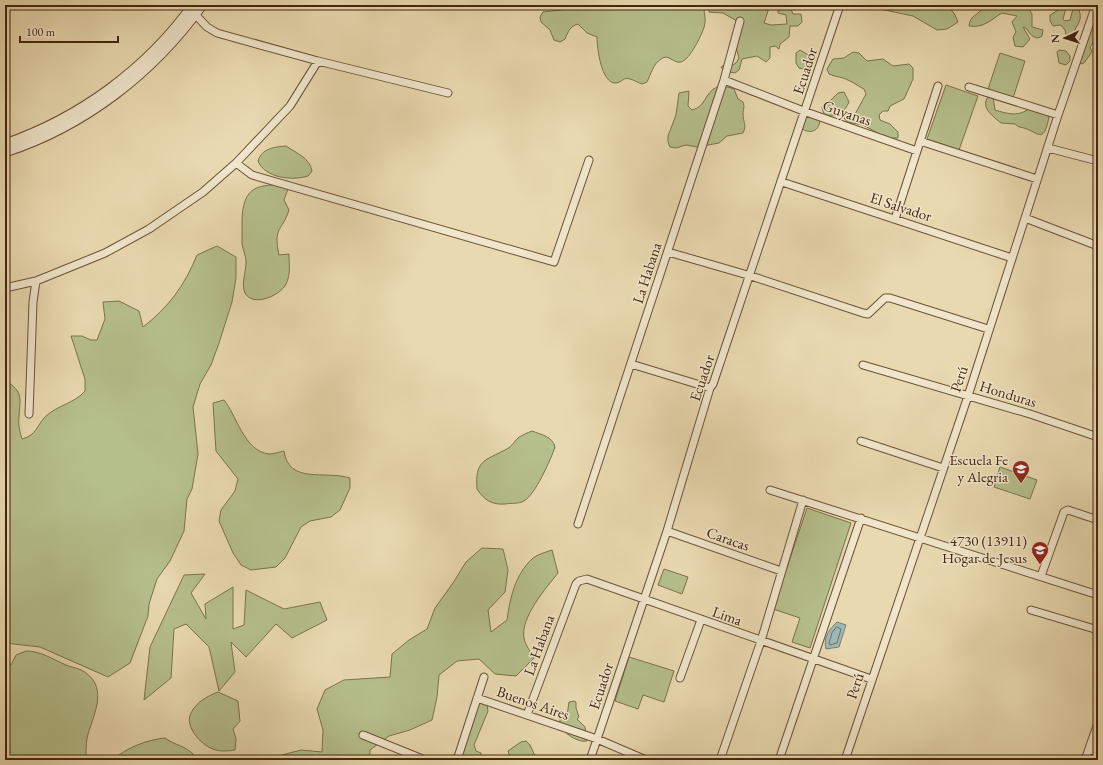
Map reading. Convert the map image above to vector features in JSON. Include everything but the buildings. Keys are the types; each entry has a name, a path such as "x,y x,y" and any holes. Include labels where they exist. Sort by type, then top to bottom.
{"street":[{"path":"5,144 58,121 101,95 147,57 193,10 202,5"},
{"name":"Perú","path":"845,760 871,679 968,396 988,329 1037,179 1096,5"},
{"name":"Ecuador","path":"590,760 666,531 710,388 713,384 751,276 806,112 839,6"},
{"path":"193,10 206,27 217,33 318,61 448,94"},
{"path":"5,152 38,139 79,118 123,89 159,56 193,10"},
{"name":"La Habana","path":"578,524 724,80 740,21"},
{"path":"5,288 36,281 105,253 148,229 203,192 236,163 290,106 318,61"},
{"name":"Guyanas","path":"724,80 806,112 917,151"},
{"path":"895,219 938,86"},
{"path":"969,87 1058,115"},
{"path":"920,141 1037,179"},
{"path":"1048,148 1098,161"},
{"path":"236,163 252,175 554,262 589,160"},
{"name":"El Salvador","path":"782,182 1012,258"},
{"path":"1025,218 1098,246"},
{"path":"668,252 751,276 862,313 868,314 885,298 890,298 988,329"},
{"path":"29,414 33,302 36,281"},
{"path":"631,364 710,388"},
{"name":"Honduras","path":"863,366 968,396 1098,437"},
{"path":"861,441 943,468"},
{"path":"770,490 1098,595"},
{"path":"720,760 761,641 803,500"},
{"path":"1041,576 1064,512 1068,510 1098,520"},
{"path":"779,760 861,518"},
{"name":"Caracas","path":"666,531 781,571"},
{"name":"Lima","path":"576,584 579,581 587,579 643,600 871,679"},
{"name":"La Habana","path":"527,715 576,584"},
{"path":"1031,610 1098,630"},
{"path":"680,678 701,620"},
{"path":"457,760 484,677"},
{"name":"Buenos Aires","path":"477,698 597,739 646,760"},
{"path":"1085,760 1098,723"},
{"path":"363,736 425,760"},
{"path":"1089,749 1098,752"}],"green space":[{"path":"565,5 704,5 705,23 696,46 684,60 681,62 676,62 664,57 658,61 652,69 647,82 642,84 631,79 624,79 616,83 611,82 603,72 599,56 597,37 587,33 578,24 571,28 565,39 560,42 554,40 550,30 541,22 540,17 543,12 561,10"},
{"path":"709,5 740,5 757,8 761,5 770,5 764,23 771,25 787,24 786,15 778,13 778,10 786,8 791,9 793,14 801,14 802,22 798,26 790,26 789,37 780,44 779,49 775,46 770,47 770,58 766,62 757,56 742,59 739,70 735,73 724,71 721,67 726,64 731,66 736,63 739,58 736,47 740,35 737,21 723,13 709,12"},
{"path":"871,5 946,5 954,13 958,22 947,29 937,30 913,16 875,8"},
{"path":"992,5 1029,9 1032,14 1032,27 1043,30 1042,36 1035,38 1027,29 1023,27 1030,39 1023,47 1015,46 1013,37 1016,32 1012,22 1017,16 1002,13 983,25 969,26 972,18 984,8"},
{"path":"1063,7 1066,8 1063,19 1065,21 1070,20 1073,9 1079,10 1080,13 1080,19 1074,32 1076,39 1074,41 1067,39 1065,30 1061,25 1053,26 1050,21 1050,15"},
{"path":"1093,22 1098,25 1098,36 1090,47 1092,52 1084,63 1081,64 1079,61"},
{"path":"800,50 810,56 811,62 808,70 799,68 796,63 796,53"},
{"path":"1059,50 1066,51 1070,56 1070,61 1066,65 1059,63 1057,52"},
{"path":"853,52 859,53 867,61 883,59 893,66 909,64 913,68 913,79 904,99 890,106 888,111 883,111 879,115 880,120 890,124 898,132 898,138 887,138 863,125 847,122 844,118 849,115 853,118 866,94 864,89 852,82 829,74 827,69 833,59 844,58"},
{"path":"1000,53 1025,61 1013,98 988,89"},
{"path":"946,85 978,96 959,150 927,139"},
{"path":"717,87 728,87 734,89 738,99 743,102 743,117 745,126 743,133 727,136 719,143 697,147 686,145 676,148 670,147 668,136 676,115 679,93 689,91 688,106 692,110 700,106 710,93"},
{"path":"844,92 849,102 845,109 839,114 832,116 824,114 822,108 824,103 830,101 838,93"},
{"path":"988,97 993,97 995,110 1018,114 1030,108 1046,113 1049,117 1044,132 1042,134 1038,134 1015,124 1001,123 989,112 987,108 986,101"},
{"path":"805,112 820,119 820,123 814,131 808,131 801,128"},
{"path":"286,146 306,159 311,166 312,171 308,176 294,178 280,177 273,175 262,167 258,161 263,153 269,149"},
{"path":"282,185 288,189 284,200 289,210 279,230 277,246 279,255 289,254 289,276 283,288 273,296 260,300 254,299 245,293 243,286 246,258 242,244 243,210 248,195 252,191 264,186"},
{"path":"217,246 236,257 236,278 232,302 211,365 200,384 193,407 198,454 192,489 187,499 184,531 170,561 157,579 149,604 148,616 130,663 108,677 40,647 5,643 5,380 15,388 20,396 19,423 22,439 34,433 46,416 51,412 81,395 85,391 85,379 71,336 82,336 91,340 97,340 105,319 103,302 119,301 139,311 143,327 168,304 175,295 187,276 197,255"},
{"path":"224,400 242,432 253,447 269,454 284,451 287,462 300,472 350,478 350,488 340,510 331,517 310,521 301,527 285,558 276,567 251,570 241,565 233,553 219,521 221,510 235,491 238,479 216,451 213,403"},
{"path":"532,431 552,440 555,447 538,484 533,492 522,502 500,504 492,503 482,496 477,489 477,479 480,467 487,459 509,448 518,438"},
{"path":"1000,467 1037,480 1030,499 994,487"},
{"path":"807,508 851,523 810,648 792,642 800,618 773,609"},
{"path":"482,548 503,549 508,570 505,592 488,610 491,632 507,620 514,587 526,565 536,556 552,550 558,573 535,604 526,622 524,630 525,641 534,658 516,676 495,674 479,659 457,661 439,675 437,697 432,720 410,730 389,736 370,750 370,760 277,760 278,756 301,750 322,752 323,730 317,709 325,690 344,680 390,677 392,654 409,640 427,629 435,608 466,562"},
{"path":"664,569 688,577 682,594 658,585"},
{"path":"205,574 191,593 206,619 205,604 233,587 233,629 244,625 246,590 284,609 320,602 327,620 292,638 276,624 246,657 231,642 235,672 219,691 209,647 186,624 174,629 171,678 144,700 150,647 184,575"},
{"path":"26,651 42,654 81,670 93,680 97,687 97,704 87,738 86,760 5,760 5,664 11,665 16,655"},
{"path":"629,657 674,671 664,702 643,695 638,709 615,701"},
{"path":"218,692 238,701 240,721 233,729 236,739 235,750 221,751 208,747 195,734 190,724 189,718 193,709 206,698"},
{"path":"482,702 487,705 488,711 474,745 476,751 481,753 481,760 456,760 477,705"},
{"path":"569,702 576,702 579,717 577,719 585,727 587,741 578,740 569,735 562,728 560,723 560,719 567,716"},
{"path":"165,738 190,751 193,754 194,760 113,760 124,751 138,745 151,740"},
{"path":"526,741 530,745 537,760 511,760 508,751 521,742"}],"water":[{"path":"837,622 846,625 839,647 826,649 825,641 827,634"}],"place":[{"name":"Escuela Fe y Alegria","path":"1021,484"},
{"name":"4730 (13911) Hogar de Jesus","path":"1040,565"}]}
